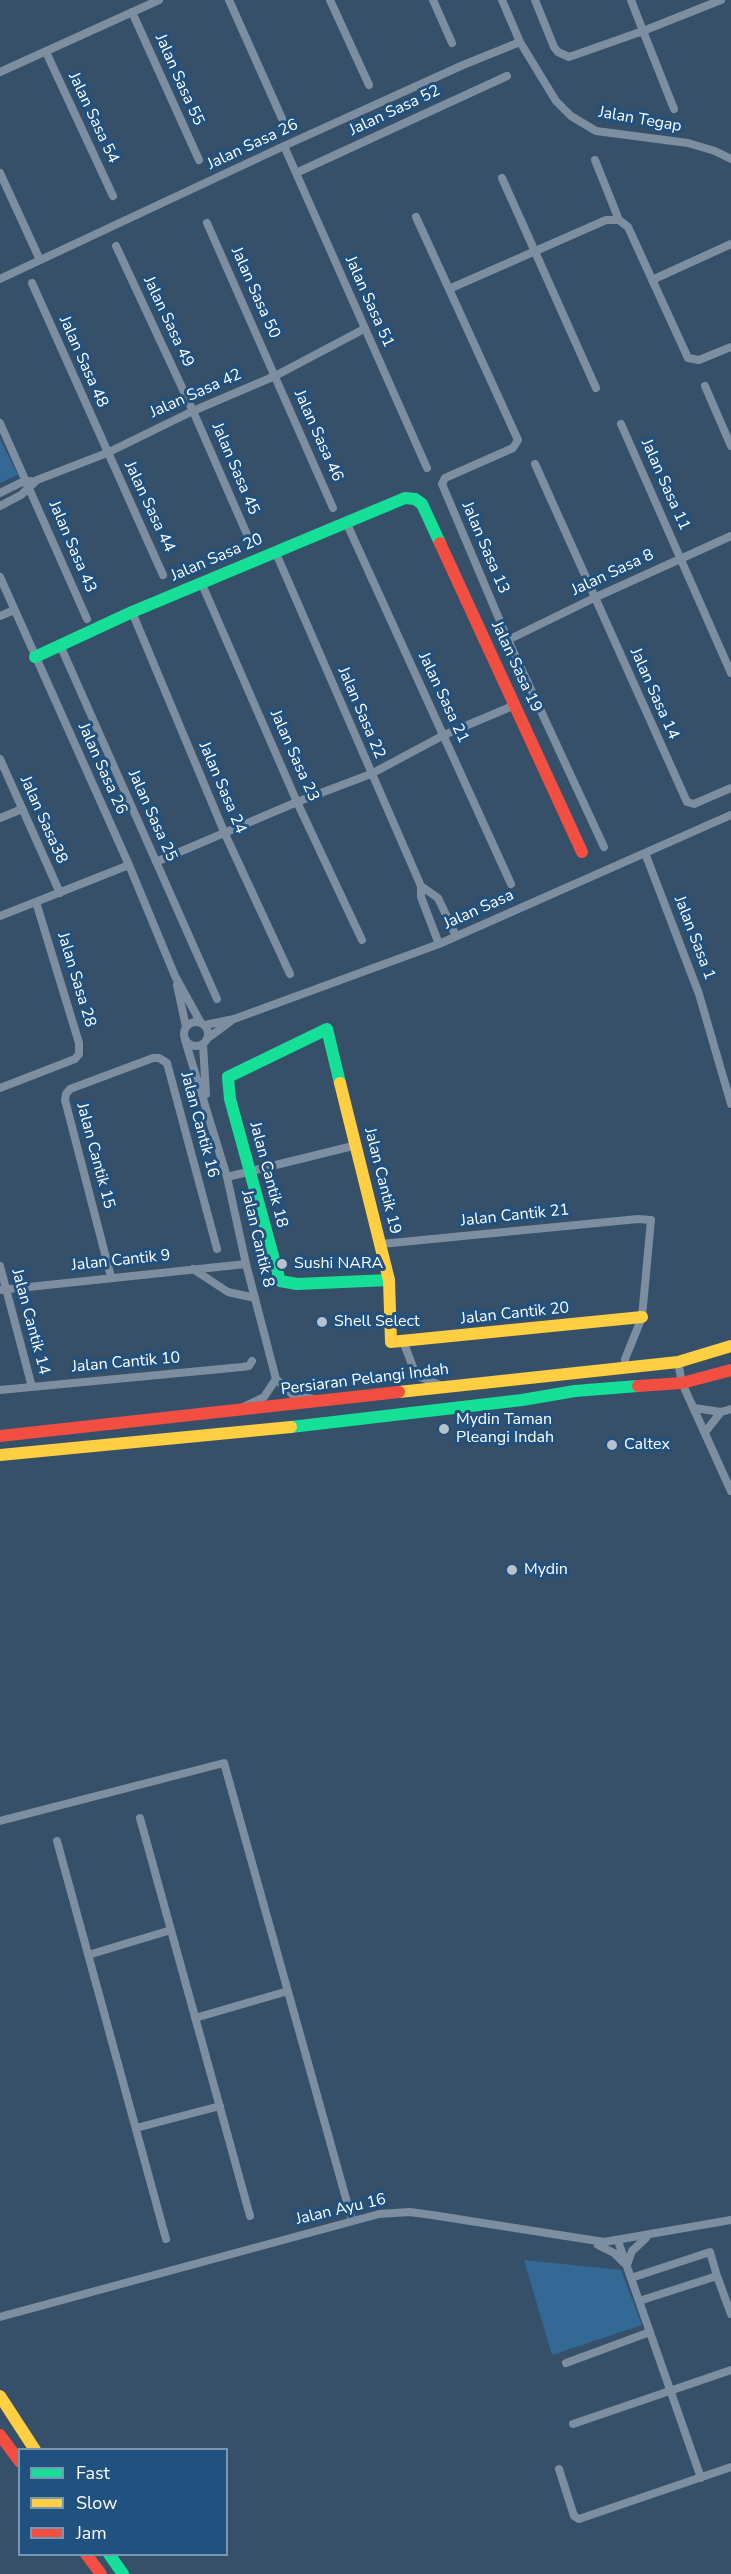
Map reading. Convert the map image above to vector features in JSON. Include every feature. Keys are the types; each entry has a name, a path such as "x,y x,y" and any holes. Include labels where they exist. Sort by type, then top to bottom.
{"street":[{"path":"0,72 159,0"},
{"path":"229,0 284,123"},
{"path":"330,0 369,85"},
{"path":"433,0 452,43"},
{"name":"Jalan Tegap","path":"502,0 520,42 556,101 571,116 596,131 688,143 715,151 731,159"},
{"path":"535,0 554,47 558,52 569,57 721,0"},
{"path":"631,0 674,109"},
{"name":"Jalan Sasa 55","path":"132,12 199,160"},
{"name":"Jalan Sasa 26","path":"0,279 284,146 463,65 520,42"},
{"name":"Jalan Sasa 54","path":"46,52 113,196"},
{"name":"Jalan Sasa 52","path":"296,173 507,76"},
{"name":"Jalan Sasa 51","path":"284,146 427,468"},
{"path":"595,160 619,220 628,227 686,355 693,360 699,360 731,347"},
{"path":"0,172 40,260"},
{"path":"502,178 533,252 596,388"},
{"path":"416,218 449,289 606,220 619,220"},
{"name":"Jalan Sasa 50","path":"207,223 275,376"},
{"path":"652,280 731,244"},
{"name":"Jalan Sasa 49","path":"116,246 193,411"},
{"name":"Jalan Sasa 48","path":"32,283 107,453"},
{"name":"Jalan Sasa 13","path":"449,289 517,436 516,445 513,448 445,478 442,484 443,489 508,640 604,848"},
{"name":"Jalan Sasa 42","path":"0,493 107,453 193,411 275,376 364,329"},
{"name":"Jalan Sasa 46","path":"275,376 333,508"},
{"path":"705,386 731,446"},
{"name":"Jalan Sasa 45","path":"193,411 249,539"},
{"name":"Jalan Sasa 43","path":"0,423 87,619"},
{"name":"Jalan Sasa 11","path":"621,424 731,673"},
{"name":"Jalan Sasa 44","path":"107,453 163,575"},
{"name":"Jalan Sasa 14","path":"535,464 687,802 694,804 731,788"},
{"name":"Jalan Sasa 42","path":"0,506 21,495 28,484"},
{"name":"Jalan Sasa 20","path":"35,657 132,612 275,551 347,524 405,498 415,499"},
{"name":"Jalan Sasa 19","path":"415,499 422,504 582,852"},
{"name":"Jalan Sasa 21","path":"347,524 512,884"},
{"name":"Jalan Sasa 8","path":"508,640 731,536"},
{"name":"Jalan Sasa 22","path":"275,551 421,886 421,897 439,944"},
{"name":"Jalan Sasa 26","path":"0,577 129,865 175,976 203,1024"},
{"name":"Jalan Sasa 23","path":"201,582 297,802 362,940"},
{"path":"0,616 14,610"},
{"name":"Jalan Sasa 24","path":"132,612 225,834 290,974"},
{"name":"Jalan Sasa 25","path":"60,645 217,999"},
{"path":"156,862 297,802 371,774 444,735 515,705"},
{"name":"Jalan Sasa38","path":"0,759 60,892"},
{"path":"0,819 22,809"},
{"name":"Jalan Sasa","path":"203,1024 234,1019 439,944 731,815"},
{"name":"Jalan Sasa 1","path":"645,853 699,994 731,1104"},
{"path":"0,916 129,865"},
{"name":"Jalan Sasa 22","path":"421,886 438,898 456,936"},
{"name":"Jalan Sasa 28","path":"0,1088 75,1059 79,1054 79,1043 36,902"},
{"name":"Jalan Sasa 26","path":"175,976 186,1027"},
{"name":"Jalan Sasa","path":"206,1041 234,1019"},
{"path":"193,1022 203,1024 206,1041 207,1107 185,1040 186,1027 193,1022"},
{"name":"Jalan Cantik 19","path":"327,1029 381,1244 389,1280 397,1342"},
{"name":"Jalan Cantik 18","path":"327,1029 228,1077 230,1099 280,1281 297,1284 389,1280"},
{"path":"185,1040 190,1046 206,1041"},
{"name":"Jalan Cantik 16","path":"114,1073 153,1058 159,1058 167,1063 217,1249"},
{"name":"Jalan Cantik 15","path":"111,1277 65,1100 70,1089 114,1073"},
{"name":"Jalan Cantik 8","path":"207,1107 227,1177 246,1264 276,1379"},
{"path":"227,1177 357,1145"},
{"name":"Jalan Cantik 21","path":"381,1244 638,1219 651,1220 642,1317"},
{"name":"Jalan Cantik 9","path":"3,1290 246,1264"},
{"name":"Jalan Cantik 14","path":"0,1266 3,1290 32,1387"},
{"path":"192,1269 228,1292 255,1298"},
{"path":"625,1368 625,1359 642,1317"},
{"name":"Jalan Cantik 20","path":"397,1342 642,1317"},
{"path":"397,1342 416,1375 445,1387"},
{"name":"Persiaran Pelangi Indah","path":"0,1436 678,1362 731,1346"},
{"name":"Jalan Cantik 10","path":"0,1390 242,1367 249,1366 252,1361"},
{"path":"678,1362 682,1383 706,1431 731,1491"},
{"path":"0,1455 262,1430 522,1400 572,1391 682,1383 731,1370"},
{"path":"232,1412 264,1397 276,1379 292,1394 321,1401"},
{"path":"694,1408 721,1412 731,1409"},
{"path":"706,1431 721,1412"},
{"path":"0,1821 224,1763 352,2220"},
{"path":"140,1818 250,2216"},
{"path":"57,1841 166,2239"},
{"path":"88,1955 171,1930"},
{"path":"195,2018 288,1991"},
{"path":"136,2128 220,2106"},
{"name":"Jalan Ayu 16","path":"0,2317 379,2214 410,2212 589,2241 618,2241 731,2220"},
{"path":"627,2266 637,2244 650,2236"},
{"path":"589,2241 614,2253 627,2266"},
{"path":"618,2241 701,2478"},
{"path":"631,2278 710,2253 731,2314"},
{"path":"639,2301 717,2276"},
{"path":"566,2363 650,2332"},
{"path":"573,2424 731,2370"},
{"path":"0,2396 34,2448"},
{"path":"0,2435 18,2459"},
{"path":"559,2469 573,2513 579,2519 731,2467"},
{"path":"88,2556 101,2574"},
{"path":"111,2556 123,2574"}],"shaded area":[{"path":"0,439 18,475 0,483"},
{"path":"524,2260 621,2270 642,2325 552,2355"}],"traffic: fast":[{"path":"35,657 132,612 405,498 415,499 422,504 440,543"},
{"path":"340,1083 327,1029 228,1077 230,1099 280,1281 297,1284 389,1280"},
{"path":"291,1427 522,1400 575,1391 638,1386"},
{"path":"110,2556 123,2574"}],"traffic: slow":[{"path":"340,1083 389,1280 391,1342 642,1317"},
{"path":"399,1392 678,1362 731,1346"},
{"path":"0,1455 291,1427"},
{"path":"0,2396 34,2448"}],"traffic: jam":[{"path":"440,543 582,852"},
{"path":"638,1386 682,1383 731,1370"},
{"path":"0,1436 399,1392"},
{"path":"0,2435 18,2459"},
{"path":"88,2556 101,2574"}],"place":[{"name":"Sushi NARA","path":"282,1264"},
{"name":"Shell Select","path":"322,1322"},
{"name":"Mydin Taman Pleangi Indah","path":"444,1429"},
{"name":"Caltex","path":"612,1445"},
{"name":"Mydin","path":"512,1570"}]}
